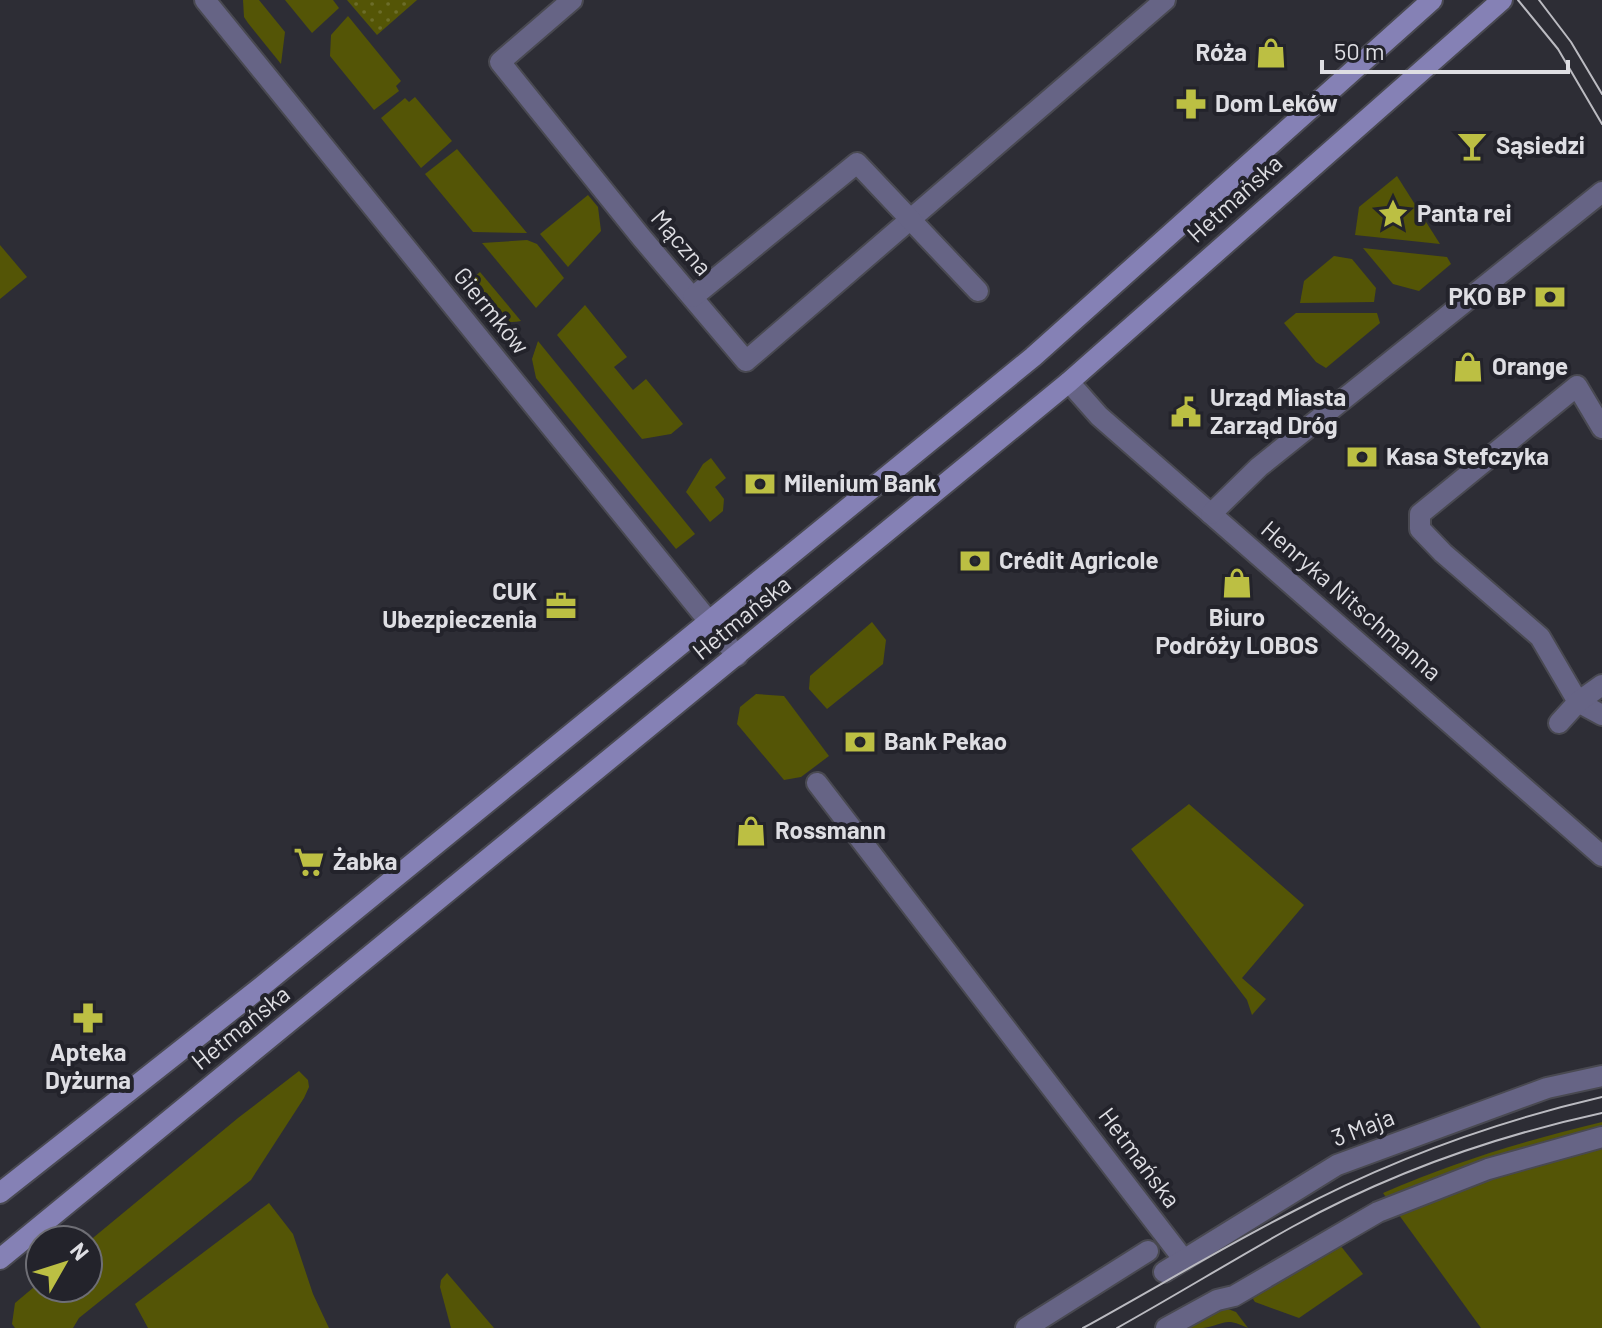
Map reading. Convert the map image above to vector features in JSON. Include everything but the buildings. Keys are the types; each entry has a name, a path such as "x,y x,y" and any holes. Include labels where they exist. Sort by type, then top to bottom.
{"main road":[{"name":"Hetmańska","path":"0,1193 273,977 1033,357 1432,0"},
{"name":"Hetmańska","path":"0,1259 1069,382 1502,0"}],"street":[{"name":"Giermków","path":"205,0 737,656"},
{"name":"Mączna","path":"572,0 500,62 746,361 1165,0"},
{"path":"693,297 857,163 978,291"},
{"path":"1211,514 1259,467 1602,192"},
{"name":"Henryka Nitschmanna","path":"1069,382 1099,416 1602,856"},
{"path":"1602,428 1577,386 1420,514 1420,529 1443,553 1540,637 1578,702 1602,715"},
{"path":"1559,723 1578,702 1602,685"},
{"name":"Hetmańska","path":"817,783 1184,1260"},
{"name":"3 Maja","path":"1164,1272 1337,1165 1547,1088 1602,1076"},
{"path":"1166,1328 1217,1300 1234,1296 1378,1212 1488,1169 1602,1137"},
{"path":"1026,1328 1148,1251"}],"shaded area":[{"path":"243,0 259,0 285,32 281,64 244,17"},
{"path":"285,0 333,0 339,8 312,33"},
{"path":"347,0 417,0 377,35"},
{"path":"348,16 401,81 396,86 399,91 374,110 330,56 331,35"},
{"path":"415,97 452,141 421,168 381,118 405,98 409,102"},
{"path":"457,149 527,233 473,232 425,174"},
{"path":"1397,176 1440,244 1355,235 1359,207"},
{"path":"588,195 598,207 601,231 568,267 540,234"},
{"path":"527,240 537,244 564,278 536,308 482,243"},
{"path":"0,245 27,277 0,299"},
{"path":"1363,248 1447,257 1451,264 1419,291 1393,284"},
{"path":"1334,256 1352,259 1376,288 1374,302 1300,303 1304,281"},
{"path":"480,272 521,321 498,320 487,315 471,300 469,291"},
{"path":"585,305 627,357 614,367 633,390 646,379 683,424 671,434 642,439 557,335"},
{"path":"1296,313 1377,313 1380,323 1326,368 1316,362 1284,323"},
{"path":"538,341 695,534 676,549 536,378 532,359"},
{"path":"711,458 726,478 715,487 724,499 723,511 710,522 686,492 703,464"},
{"path":"872,622 886,640 883,664 827,709 809,689 810,676"},
{"path":"756,694 784,696 829,756 801,777 784,780 737,724 740,707"},
{"path":"1189,804 1304,905 1242,978 1266,999 1252,1015 1247,1000 1131,849"},
{"path":"299,1071 308,1080 309,1087 304,1098 251,1180 104,1298 104,1229"},
{"path":"1602,1122 1602,1328 1481,1328 1383,1193 1491,1153"},
{"path":"269,1203 293,1234 313,1294 329,1328 148,1328 135,1304"},
{"path":"1340,1245 1363,1274 1299,1318 1253,1299 1258,1288"},
{"path":"447,1273 494,1328 451,1328 440,1287"},
{"path":"24,1295 24,1304 96,1304 79,1318 73,1328 15,1328 12,1324 15,1303"},
{"path":"1220,1306 1236,1312 1248,1328 1229,1322 1203,1328 1182,1328"}],"tram line":[{"path":"1518,0 1558,49 1602,124"},
{"path":"1539,0 1571,42 1602,94"},
{"path":"1083,1328 1264,1227 1365,1176 1482,1131 1602,1097"},
{"path":"1117,1328 1292,1227 1366,1190 1483,1145 1602,1113"}],"place":[{"name":"Róża","path":"1271,53"},
{"name":"Dom Leków","path":"1191,104"},
{"name":"Sąsiedzi","path":"1472,146"},
{"name":"Panta rei","path":"1393,214"},
{"name":"PKO BP","path":"1550,297"},
{"name":"Orange","path":"1468,367"},
{"name":"Urząd Miasta Zarząd Dróg","path":"1186,412"},
{"name":"Kasa Stefczyka","path":"1362,457"},
{"name":"Milenium Bank","path":"760,484"},
{"name":"Crédit Agricole","path":"975,561"},
{"name":"Biuro Podróży LOBOS","path":"1237,583"},
{"name":"CUK Ubezpieczenia","path":"561,606"},
{"name":"Bank Pekao","path":"860,742"},
{"name":"Rossmann","path":"751,831"},
{"name":"Żabka","path":"309,862"},
{"name":"Apteka Dyżurna","path":"88,1018"}]}
